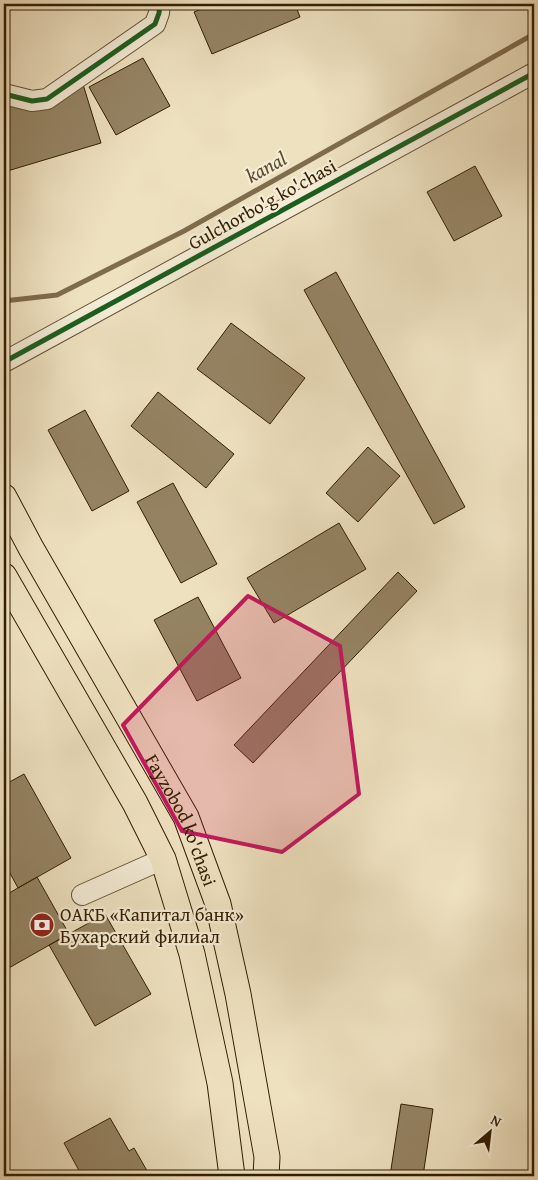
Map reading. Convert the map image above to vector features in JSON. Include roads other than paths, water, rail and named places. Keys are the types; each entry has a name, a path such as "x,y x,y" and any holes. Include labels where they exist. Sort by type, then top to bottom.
{"main road":[{"name":"Fayzobod ko'chasi","path":"4,497 31,548 186,817 218,904 234,976 267,1157 266,1176"},
{"name":"Fayzobod ko'chasi","path":"6,587 135,803 163,860 192,954 220,1083 232,1176"}],"street":[{"path":"4,94 32,101 46,99 155,24 160,4"},
{"name":"Gulchorbo'g ko'chasi","path":"4,362 534,72"},
{"path":"82,895 163,860"}],"waterway":[{"name":"kanal","path":"4,301 57,295 184,231 534,34"}],"place":[{"name":"ОАКБ «Капитал банк» Бухарский филиал","path":"42,925"}]}
